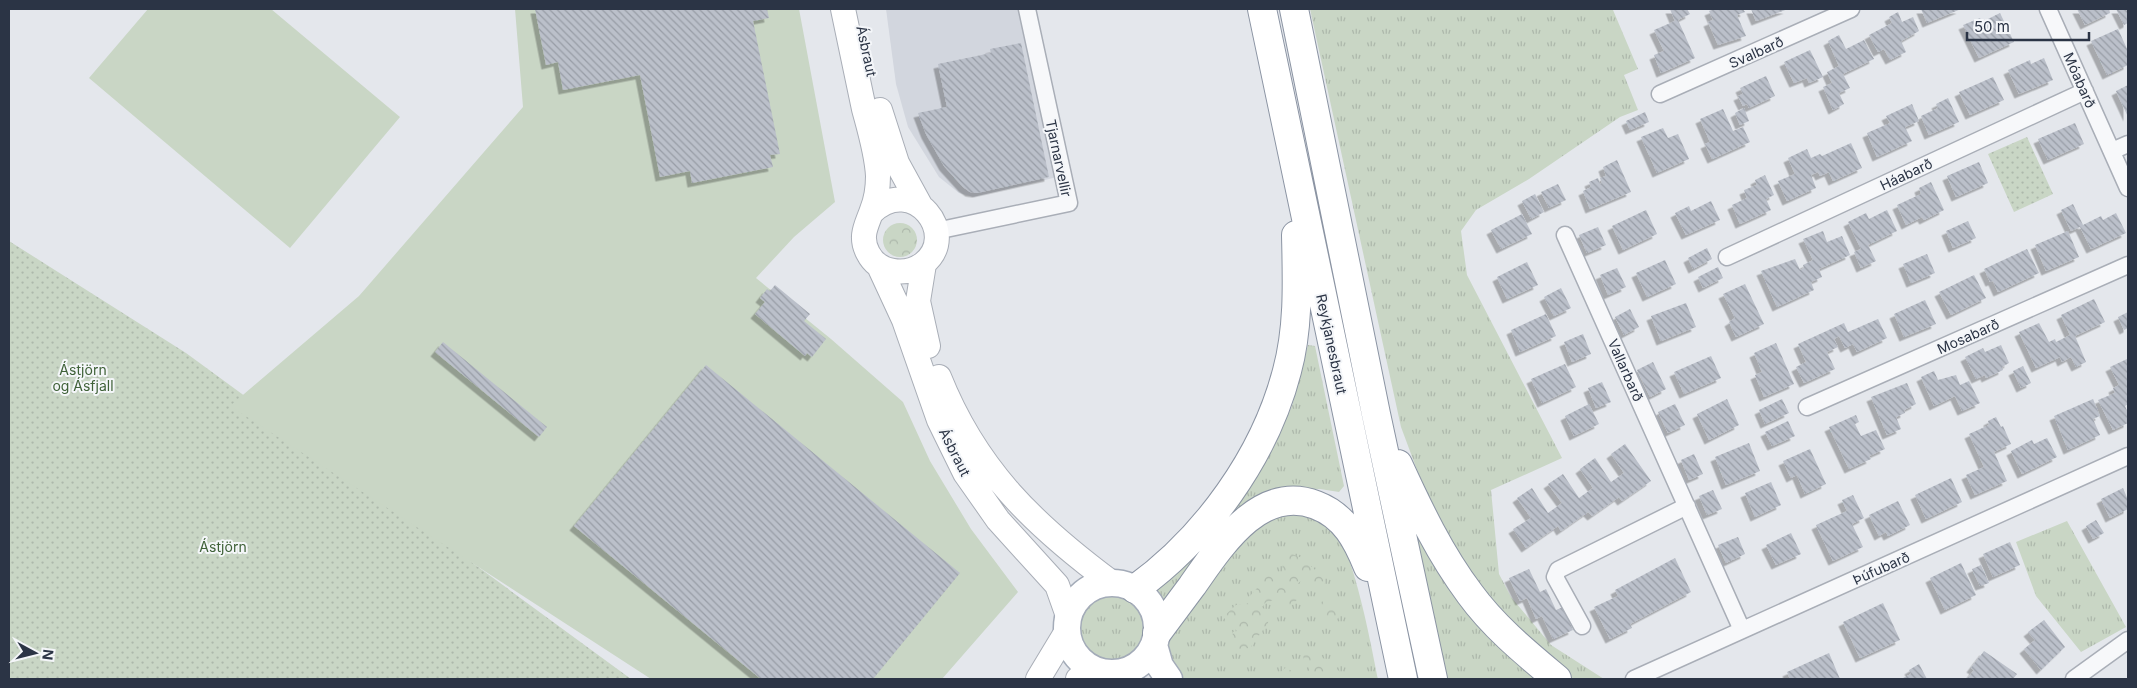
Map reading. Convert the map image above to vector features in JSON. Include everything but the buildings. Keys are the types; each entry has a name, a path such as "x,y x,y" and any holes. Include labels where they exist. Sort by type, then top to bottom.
{"highway":[{"name":"Reykjanesbraut","path":"1262,9 1403,679"},
{"name":"Reykjanesbraut","path":"1294,9 1376,414 1433,679"},
{"path":"1124,586 1166,565 1206,522 1250,460 1273,414 1287,371 1294,328 1297,282 1295,173"},
{"path":"1376,414 1416,503 1451,568 1471,596 1514,644 1557,679"},
{"path":"1156,639 1233,531 1251,516 1266,508 1281,502 1295,501 1309,502 1334,513 1352,533 1393,633"}],"main road":[{"path":"1156,639 1139,665 1128,671 1097,675 1074,653 1068,623 1073,605 1090,589 1124,586 1152,606 1157,619 1156,639 1160,666 1169,679"}],"street":[{"name":"Ásbraut","path":"843,9 877,165 876,193 872,212"},
{"name":"Ásbraut","path":"858,9 876,95 889,141 907,184 920,205"},
{"name":"Tjarnarvellir","path":"936,231 1069,203 1028,9"},
{"name":"Svalbarð","path":"1660,94 1851,9"},
{"name":"Móabarð","path":"2048,9 2128,188"},
{"name":"Háabarð","path":"1727,257 2085,92"},
{"path":"2112,151 2128,144"},
{"path":"895,199 904,199 920,205 934,221 936,231 932,253 924,264 904,272 893,272 879,266 868,254 863,239 865,223 872,212 878,205 895,199"},
{"name":"Vallarbarð","path":"1565,235 1742,630"},
{"name":"Ásbraut","path":"924,264 918,292 920,319 935,368 959,422 987,466 1018,503 1061,544 1124,586"},
{"name":"Mosabarð","path":"1808,407 2128,265"},
{"name":"Ásbraut","path":"879,266 904,320 939,420 965,473 998,520 1057,585 1068,623"},
{"name":"Þúfubarð","path":"1634,679 2128,456"},
{"path":"1582,626 1558,585 1555,576 1558,570 1687,506"},
{"path":"1038,679 1068,623"},
{"path":"2074,679 2128,640"}],"shaded area":[{"path":"886,9 1021,9 1057,177 974,197 959,193 939,177 908,127 896,84"}],"green space":[{"path":"148,9 271,9 400,117 290,248 89,78"},
{"path":"515,9 799,9 835,202 794,237 756,278 831,339 903,402 930,461 971,529 1018,592 942,679 651,679 230,406 359,296 523,107"},
{"path":"1310,9 1615,9 1613,10 1638,69 1624,75 1638,110 1620,117 1529,179 1476,210 1461,231 1467,275 1562,458 1491,490 1499,574 1511,597 1551,645 1604,679 1572,679 1530,646 1456,559 1417,470 1401,427"},
{"path":"2027,137 2053,194 2014,212 1988,154"},
{"path":"900,223 907,224 912,228 916,233 916,247 912,252 907,256 900,257 893,256 888,252 884,247 883,240 884,233 888,228 893,224"},
{"name":"Ástjörn","path":"9,241 186,353 631,679 9,679"},
{"path":"1308,345 1315,346 1344,486 1339,492 1320,489 1294,490 1164,609 1151,591 1261,470 1292,406"},
{"path":"1291,513 1319,519 1328,523 1337,533 1345,549 1360,595 1378,679 1182,679 1167,659 1168,639 1232,548 1269,517"},
{"path":"2067,521 2126,627 2081,652 2036,596 2016,542"},
{"path":"1414,531 1452,590 1547,679 1443,679"},
{"path":"1287,552 1302,558 1325,579 1324,587 1311,587 1302,580 1290,590 1298,599 1289,607 1277,600 1266,602 1262,607 1269,614 1268,623 1250,648 1238,649 1232,641 1233,632 1237,631 1223,617 1236,605 1249,603 1249,597 1258,587 1254,579 1263,571 1271,577 1281,577 1283,563 1278,561"},
{"path":"1120,594 1133,600 1142,609 1146,615 1148,629 1146,643 1138,654 1127,662 1106,664 1099,662 1088,654 1080,643 1078,622 1080,615 1088,604 1099,596"},
{"path":"1326,596 1344,610 1332,626 1315,611"},
{"path":"1313,650 1349,679 1278,679 1276,677 1285,668 1305,676 1309,670 1309,665 1304,661 1303,655"}],"park label":[{"name":"Ástjörn og Ásfjall","path":"83,378"}]}
